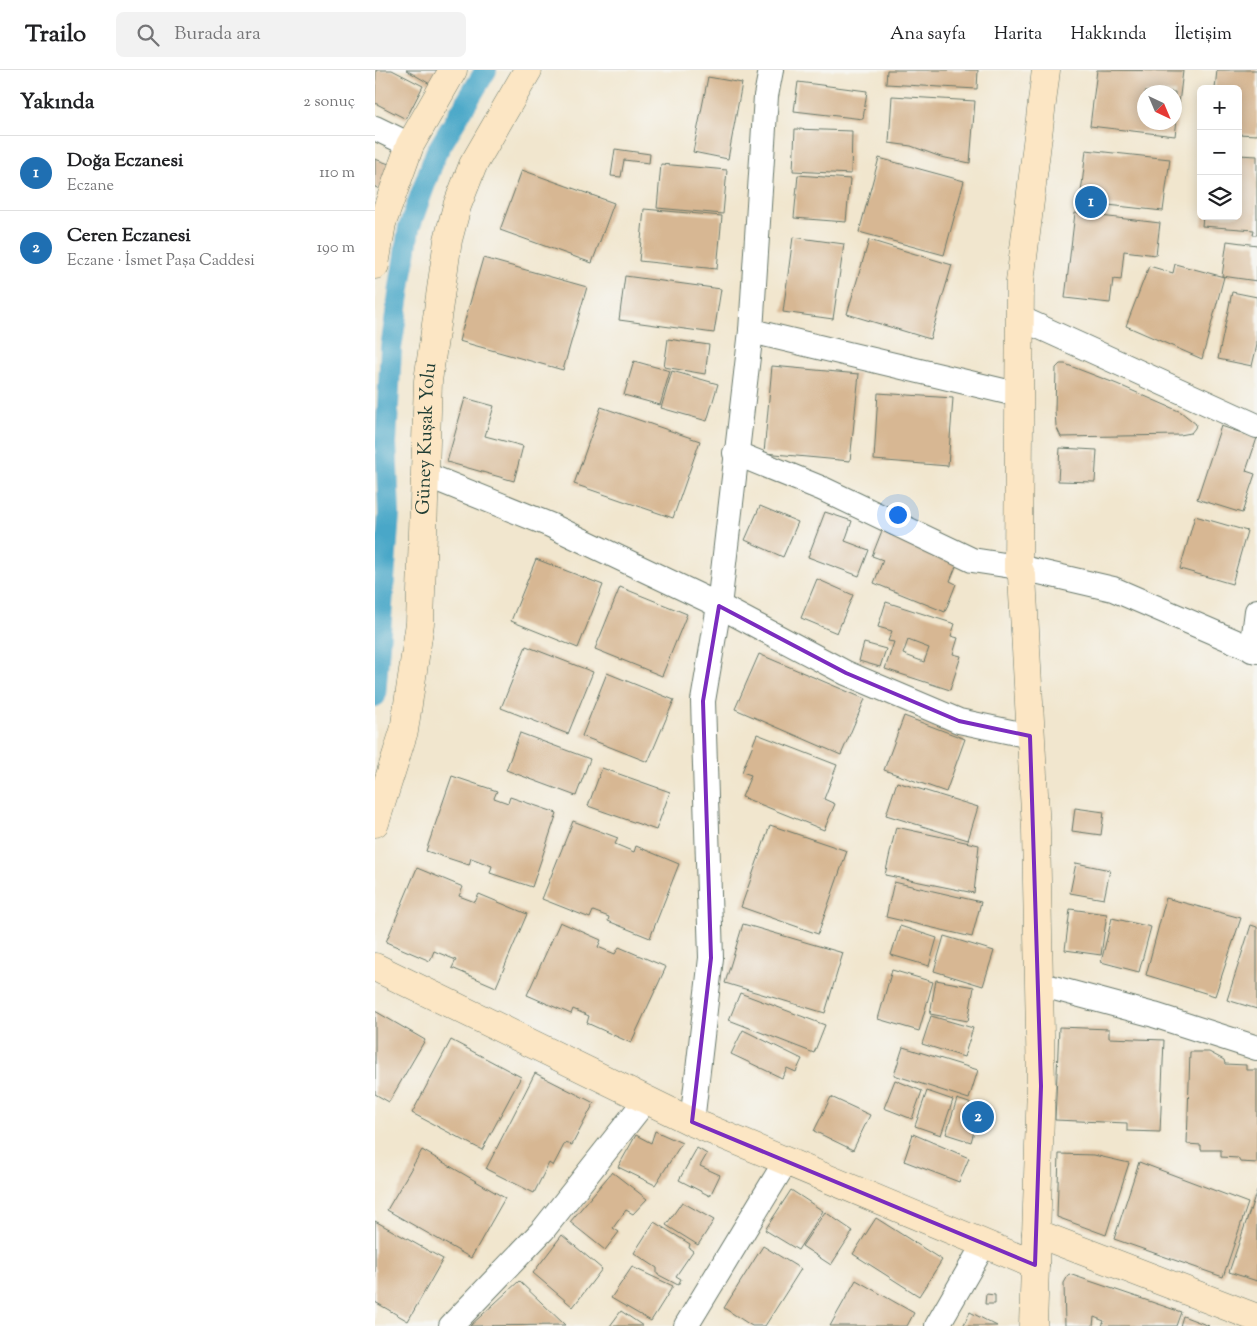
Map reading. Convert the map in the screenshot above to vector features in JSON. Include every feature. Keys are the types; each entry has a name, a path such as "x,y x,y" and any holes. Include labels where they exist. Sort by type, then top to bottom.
{"main road":[{"path":"375,264 382,223 410,145 453,70"},
{"name":"Güney Kuşak Yolu","path":"375,822 404,731 418,633 428,381 448,240 457,206 473,166 528,70"},
{"path":"1033,1326 1041,1086 1036,830 1022,576 1018,567 1020,282 1046,70"},
{"path":"375,967 645,1101 1035,1265"},
{"path":"1036,1234 1257,1318"}],"street":[{"path":"692,1122 711,958 703,701 719,606 735,453 751,331 766,96 771,70"},
{"path":"375,128 410,145"},
{"path":"1020,318 1257,426"},
{"path":"751,331 1020,395"},
{"path":"735,453 823,489 972,560 1018,567 1113,589 1255,650 1257,611"},
{"path":"424,474 550,525 719,606 846,673 951,717 1031,736"},
{"path":"1039,984 1155,1015 1257,1048"},
{"path":"451,1326 543,1230 645,1101"},
{"path":"685,1326 786,1161"},
{"path":"937,1326 984,1244"}],"highlighted area":[{"path":"719,606 846,673 959,721 1030,736 1041,1086 1035,1265 692,1122 711,958 703,701"}],"building":[{"path":"376,70 392,70 423,86 406,119 375,103"},
{"path":"406,70 438,70 430,84"},
{"path":"887,70 978,70 977,89 886,84"},
{"path":"1097,70 1183,71 1181,85 1137,85 1137,130 1176,130 1175,136 1090,126"},
{"path":"1217,70 1257,70 1257,135 1242,134 1242,85 1215,85"},
{"path":"708,77 742,83 728,159 693,152"},
{"path":"798,82 867,91 863,119 794,111"},
{"path":"892,96 975,101 970,163 941,157 911,146 889,143"},
{"path":"795,129 852,131 851,174 793,171"},
{"path":"615,149 650,154 649,163 624,160 621,177 611,176"},
{"path":"1086,150 1170,159 1163,211 1080,202"},
{"path":"1242,155 1257,156 1257,235 1253,235 1254,230 1202,226 1203,220 1242,220"},
{"path":"879,158 964,181 944,255 859,232"},
{"path":"375,159 392,165 382,190 375,187"},
{"path":"661,164 727,170 723,214 657,208"},
{"path":"522,170 614,203 592,263 500,230"},
{"path":"798,175 850,179 846,222 794,218"},
{"path":"644,209 722,216 717,269 639,261"},
{"path":"1075,213 1160,223 1156,255 1124,251 1121,280 1113,279 1110,303 1065,298"},
{"path":"793,237 844,244 833,319 783,312"},
{"path":"869,240 952,265 930,339 847,314"},
{"path":"1227,241 1257,245 1257,281 1222,276"},
{"path":"483,258 587,287 563,370 459,341"},
{"path":"1175,264 1224,277 1202,359 1126,326 1149,266 1173,273"},
{"path":"625,276 721,289 714,333 619,320"},
{"path":"1232,292 1257,297 1257,345 1252,366 1218,359"},
{"path":"668,339 709,345 705,374 664,367"},
{"path":"634,361 670,371 660,405 624,395"},
{"path":"1060,364 1065,364 1117,384 1181,412 1196,424 1195,428 1191,433 1180,435 1061,437 1056,426 1055,411 1056,368"},
{"path":"772,366 859,374 850,461 764,453"},
{"path":"672,371 718,384 707,421 661,408"},
{"path":"878,393 953,398 948,466 874,460"},
{"path":"465,398 494,406 485,436 523,446 514,481 447,462"},
{"path":"601,407 700,441 673,518 574,484"},
{"path":"1221,426 1257,438 1246,471 1255,474 1242,513 1197,499"},
{"path":"1060,448 1097,450 1095,482 1058,481"},
{"path":"760,506 798,522 783,557 745,540"},
{"path":"825,512 852,521 845,541 869,550 859,576 808,557"},
{"path":"1195,516 1247,531 1232,584 1180,569"},
{"path":"883,528 957,564 950,581 956,584 945,612 874,583 883,560 872,556"},
{"path":"536,559 603,585 578,648 511,621"},
{"path":"817,579 853,595 837,633 801,618"},
{"path":"620,587 687,614 662,676 595,649"},
{"path":"886,602 955,624 951,636 958,638 953,654 961,656 950,690 885,669 894,642 888,641 892,631 878,627","holes":["908,640 929,648 924,662 903,654"]},
{"path":"864,643 886,649 880,667 859,661"},
{"path":"526,646 593,672 568,734 501,708"},
{"path":"759,654 865,699 841,755 735,709"},
{"path":"607,673 674,700 648,762 582,736"},
{"path":"904,716 965,739 946,792 884,770"},
{"path":"520,733 590,759 576,796 506,770"},
{"path":"757,734 837,765 824,799 835,804 824,830 742,797 751,775 742,772"},
{"path":"602,768 670,792 656,830 588,806"},
{"path":"452,776 497,791 494,798 508,803 510,797 557,813 532,887 490,873 492,866 471,858 469,865 426,851"},
{"path":"897,782 978,807 968,840 886,815"},
{"path":"1075,808 1104,812 1101,835 1072,831"},
{"path":"573,821 618,838 615,844 634,852 636,846 679,864 650,938 608,921 609,917 593,911 590,918 542,899"},
{"path":"770,825 847,851 818,934 741,907"},
{"path":"896,827 979,845 974,893 885,875"},
{"path":"1076,863 1110,870 1104,899 1070,893"},
{"path":"417,868 463,887 459,896 475,902 479,894 527,914 496,987 452,968 456,960 434,951 430,961 386,942"},
{"path":"894,882 981,902 972,937 886,917"},
{"path":"1166,898 1241,918 1215,996 1146,975"},
{"path":"1070,909 1107,914 1101,955 1065,950"},
{"path":"1112,918 1151,927 1139,972 1101,962"},
{"path":"560,922 601,940 598,947 615,954 619,947 666,967 631,1043 587,1023 589,1016 573,1009 571,1014 527,995"},
{"path":"743,924 843,953 825,1013 725,983"},
{"path":"1251,925 1257,927 1257,1009 1227,1000"},
{"path":"900,926 937,938 929,966 891,955"},
{"path":"944,936 994,951 983,986 934,971"},
{"path":"892,970 933,982 919,1031 878,1019"},
{"path":"936,980 974,987 968,1021 930,1014"},
{"path":"740,993 825,1025 814,1053 729,1020"},
{"path":"375,1011 425,1040 389,1102 375,1094"},
{"path":"931,1016 973,1028 964,1057 922,1044"},
{"path":"1059,1027 1109,1029 1109,1038 1164,1040 1160,1132 1127,1131 1127,1123 1055,1120"},
{"path":"743,1030 802,1059 796,1072 787,1068 782,1078 731,1054"},
{"path":"451,1040 521,1077 482,1150 412,1113"},
{"path":"903,1047 978,1070 969,1099 894,1075"},
{"path":"1190,1052 1209,1052 1224,1060 1225,1064 1246,1065 1246,1070 1257,1070 1257,1163 1240,1162 1238,1158 1221,1157 1221,1150 1201,1150 1201,1145 1187,1144"},
{"path":"535,1073 594,1103 572,1145 565,1143 553,1166 549,1163 534,1193 486,1169"},
{"path":"895,1080 922,1091 912,1119 884,1108"},
{"path":"927,1091 953,1100 941,1135 915,1126"},
{"path":"831,1097 870,1115 853,1150 814,1131"},
{"path":"957,1099 981,1107 971,1142 946,1134"},
{"path":"655,1131 682,1143 655,1185 618,1167 636,1135 651,1143"},
{"path":"913,1134 969,1158 959,1182 904,1161"},
{"path":"697,1148 707,1154 700,1166 720,1175 710,1196 679,1180"},
{"path":"422,1150 505,1198 471,1258 387,1210"},
{"path":"1059,1154 1094,1155 1129,1163 1106,1235 1057,1217"},
{"path":"1139,1162 1248,1203 1223,1277 1114,1239"},
{"path":"612,1172 647,1199 633,1214 626,1210 613,1228 619,1232 605,1250 570,1222"},
{"path":"791,1190 823,1211 798,1250 765,1230"},
{"path":"1257,1190 1257,1281 1229,1272"},
{"path":"682,1202 714,1220 698,1245 666,1225"},
{"path":"825,1212 853,1231 831,1265 802,1246"},
{"path":"876,1218 942,1260 919,1296 853,1254"},
{"path":"375,1221 443,1259 408,1321 375,1302"},
{"path":"654,1222 690,1244 689,1248 693,1251 676,1276 681,1279 678,1285 657,1274 657,1268 634,1253"},
{"path":"562,1235 602,1269 573,1307 533,1273"},
{"path":"763,1246 801,1269 765,1326 752,1326 724,1308"},
{"path":"632,1267 673,1286 651,1321 611,1298"},
{"path":"1069,1274 1181,1312 1176,1326 1102,1326 1104,1321 1094,1317 1093,1326 1065,1326 1064,1283"},
{"path":"856,1280 914,1313 907,1326 830,1326"},
{"path":"519,1281 565,1325 470,1326"},
{"path":"986,1294 995,1295 995,1304 985,1304"},
{"path":"621,1311 643,1326 610,1326"},
{"path":"970,1312 997,1326 963,1326"},
{"path":"1183,1316 1209,1326 1180,1326"}],"waterway":[{"path":"375,696 389,514 386,443 391,348 409,228 436,153 486,70"}],"place":[{"name":"Doğa Eczanesi","path":"1091,202"},
{"name":"Ceren Eczanesi","path":"978,1117"}]}
